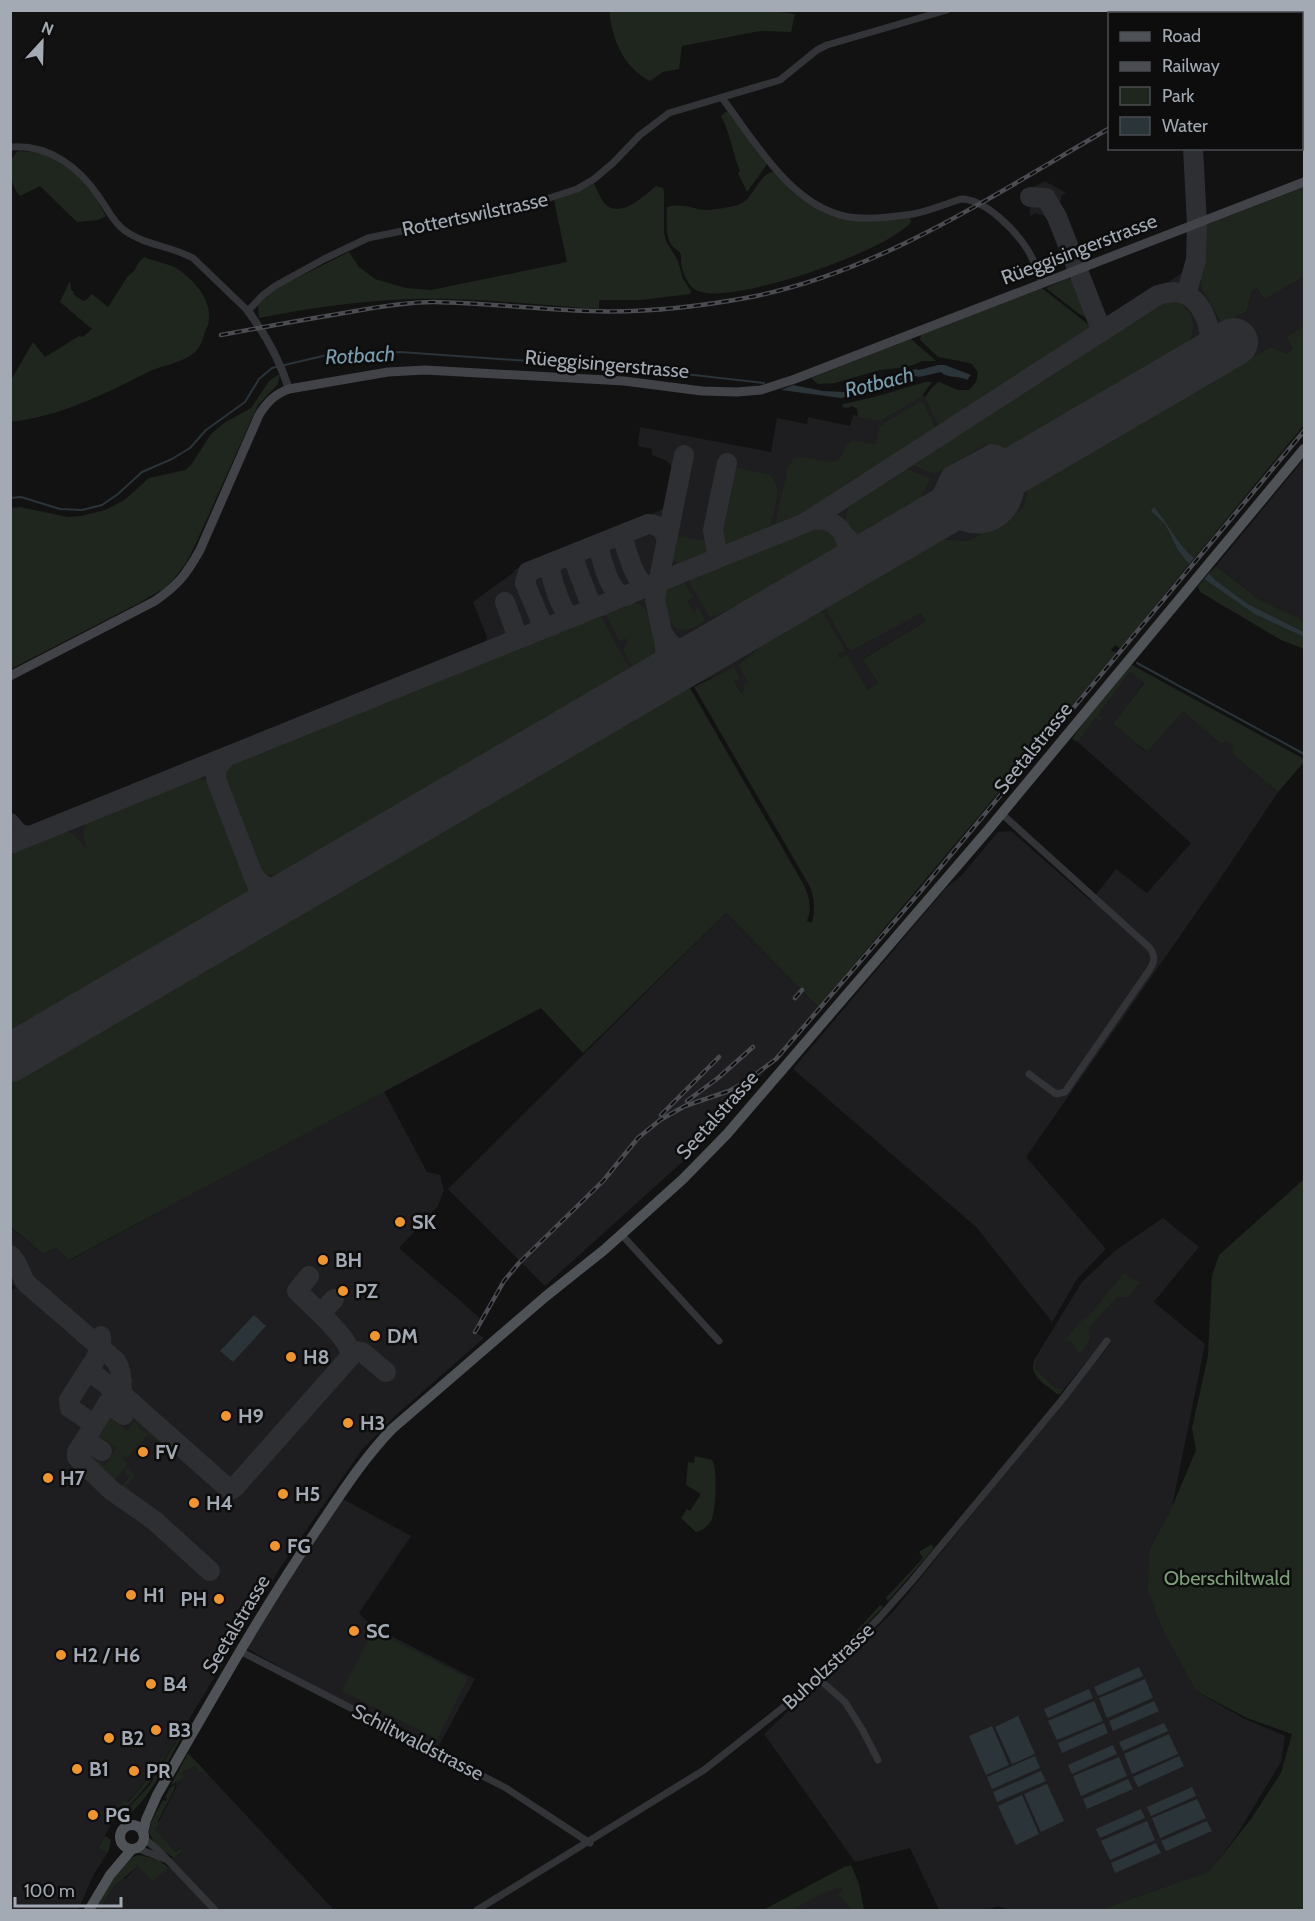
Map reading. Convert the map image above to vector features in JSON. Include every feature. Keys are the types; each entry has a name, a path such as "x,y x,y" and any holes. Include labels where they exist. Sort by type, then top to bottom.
{"main road":[{"name":"Rüeggisingerstrasse","path":"10,676 155,602 175,587 200,550 260,415 278,393 289,389 388,372 425,370 624,381 702,391 751,392 795,378 1305,182"},
{"name":"Seetalstrasse","path":"143,1835 146,1820 157,1795 280,1583 356,1472 384,1437 621,1234 683,1179 727,1134 1002,814 1305,449"},
{"name":"Seetalstrasse","path":"129,1826 157,1795"},
{"path":"88,1911 110,1875 134,1848 141,1844 143,1835 137,1827 129,1826 122,1832 122,1842 110,1875"},
{"path":"122,1842 125,1846 134,1848"}],"street":[{"name":"Rottertswilstrasse","path":"248,311 275,286 368,238 528,205 577,189 613,164 640,135 663,117 689,106 780,80 817,50 827,45 947,10"},
{"path":"722,98 782,177 799,193 821,208 849,217 885,217 914,214 961,199 968,199 985,208 1014,231 1030,253 1042,282"},
{"path":"10,147 32,148 50,153 73,167 87,181 117,224 139,238 193,258 248,311 284,372 289,389"},
{"path":"1002,814 1154,954 1154,961 1150,969 1065,1092 1056,1094 1029,1074"},
{"path":"621,1234 719,1341"},
{"name":"Buholzstrasse","path":"477,1911 590,1843 704,1770 819,1679 911,1582 1061,1401 1107,1341"},
{"name":"Schiltwaldstrasse","path":"240,1651 506,1788 590,1843"},
{"path":"819,1679 845,1702 878,1760"},
{"path":"143,1835 215,1911"},
{"path":"134,1848 167,1860"}],"shaded area":[{"path":"1190,150 1198,150 1199,213 1202,224 1200,230 1201,288 1222,325 1247,311 1251,292 1257,288 1264,300 1304,277 1304,326 1286,337 1293,349 1287,353 1270,347 1028,488 1024,509 968,541 940,539 826,611 851,651 921,612 926,621 864,658 878,684 868,690 847,654 840,658 837,654 844,650 816,612 774,636 738,665 748,683 746,690 741,693 734,681 734,668 680,691 11,1083 10,812 17,821 25,826 39,826 482,648 486,644 487,637 473,602 514,570 667,506 674,470 667,461 652,455 652,449 638,446 640,427 771,452 777,418 807,424 808,417 850,426 853,415 880,421 923,394 941,429 1085,336 1090,329 1090,316 1076,278 1070,269 1071,266 1054,221 1036,213 1030,216 1030,189 1045,181 1066,193 1062,195 1059,207 1060,216 1083,270 1095,307 1104,315 1117,315 1185,271 1190,265 1192,254 1192,233 1189,230 1191,219"},
{"path":"1304,428 1304,435 1200,560 1197,558 1207,545"},
{"path":"1304,459 1304,621 1257,598 1216,566"},
{"path":"1130,672 1144,682 1114,724 1146,752 1183,710 1221,744 1226,741 1233,746 1230,752 1278,792 1026,1157 1106,1249 1077,1279 1052,1322 976,1227 793,1069 946,888 962,875 998,832 1011,831 1091,901 1116,869 1147,893 1191,843 1078,742 1096,716 1102,718 1098,715"},
{"path":"726,913 818,1007 711,1136 545,1286 448,1189"},
{"path":"384,1091 427,1172 440,1175 444,1190 438,1206 399,1248 480,1318 473,1331 484,1338 396,1415 361,1451 282,1565 153,1779 119,1818 116,1817 151,1779 163,1754 148,1779 127,1802 123,1802 98,1848 107,1853 93,1876 78,1910 11,1910 10,1291 16,1288 11,1283 10,1227 43,1254 56,1248 70,1260"},
{"path":"1163,1218 1199,1247 1154,1302 1205,1344 1172,1507 1150,1548 1196,1691 1243,1718 1285,1736 1281,1762 1236,1836 1209,1873 1099,1910 1009,1910 998,1906 987,1910 939,1910 910,1848 855,1862 764,1734 892,1613 1111,1343 1104,1340 1064,1389 1057,1389 1035,1369 1037,1355 1082,1282 1116,1250"},
{"path":"341,1498 411,1536 359,1613 372,1626 475,1679 437,1749 325,1692 246,1648"},
{"path":"196,1766 205,1771 334,1910 107,1910 103,1904 114,1886 138,1866 162,1872 169,1868 171,1858 182,1852 180,1848 176,1852 155,1829 180,1780 184,1778 182,1772"},
{"path":"851,1865 859,1884 864,1910 763,1910"}],"green space":[{"path":"780,10 780,12 795,14 791,32 760,31 682,46 679,69 663,72 650,81 632,68 620,51 609,11"},
{"path":"727,111 768,163 747,192 738,173 740,171 721,116"},
{"path":"18,151 39,153 53,158 72,170 88,187 106,216 98,220 77,222 40,186 20,196 10,173 11,161"},
{"path":"775,172 809,204 832,215 910,217 911,222 897,234 873,247 807,273 740,291 713,293 696,290 686,278 681,254 669,240 667,207 682,206 705,210 742,203 750,196 762,178"},
{"path":"593,182 605,204 618,209 632,204 656,186 663,188 666,241 678,261 683,279 691,291 690,294 641,300 599,300 599,309 457,299 391,300 297,311 259,318 258,306 271,291 349,252 359,267 375,279 406,288 431,290 567,262 554,200"},
{"path":"1304,187 1304,277 1264,300 1257,288 1251,292 1247,311 1222,325 1201,288 1200,230 1206,225"},
{"path":"144,257 180,271 199,288 203,295 209,310 209,320 203,340 197,350 184,359 150,371 79,404 45,415 11,422 11,380 33,342 45,357 79,336 83,337 92,329 60,302 70,281 73,294 83,301 92,294 108,307 128,276"},
{"path":"1068,278 1071,280 1076,278 1092,321 1079,314 1046,288"},
{"path":"1042,288 1089,325 1090,330 1085,336 940,429 925,398 929,391 939,382 958,390 969,390 976,382 978,373 970,363 938,357 920,340 921,335"},
{"path":"1166,300 1183,306 1192,318 1192,333 1183,348 1007,451 986,444 935,474 908,463 1152,304"},
{"path":"1304,326 1304,425 1120,648 1115,645 1111,650 1116,653 818,1007 726,913 583,1053 541,1008 69,1260 56,1248 43,1254 11,1227 10,1083 680,691 690,688 805,887 810,911 807,921 812,923 814,904 809,885 694,687 734,667 740,679 734,681 741,693 745,690 743,686 748,683 738,665 774,636 818,611 823,613 845,650 838,655 840,658 847,654 868,690 878,683 863,659 926,621 921,613 851,651 826,611 829,605 941,539 968,541 1023,509 1028,488 1270,347 1287,353 1293,349 1286,337"},
{"path":"911,339 936,361 923,361 907,367 880,370 835,383 818,384 811,378"},
{"path":"280,374 278,384 258,405 197,541 186,563 173,580 165,588 139,603 11,669 11,508 20,507 68,517 105,510 123,501 149,478 185,470 191,465 211,434 224,423 251,408 270,380"},
{"path":"932,382 921,397 880,421 858,417 857,409 852,406 842,407 843,404"},
{"path":"919,402 924,404 937,432 808,516 781,528 777,526 776,521 788,468 793,459 834,461 840,459 845,447 852,441 876,444 880,426"},
{"path":"731,466 769,475 774,479 777,492 770,527 767,531 756,539 737,545 726,544 717,529"},
{"path":"902,467 930,478 919,502 863,535 852,533 847,526 846,518 851,503"},
{"path":"814,528 825,530 836,536 839,544 836,549 751,600 710,618 689,582 690,576"},
{"path":"673,535 706,541 711,548 709,556 685,564 674,561 671,547"},
{"path":"1216,566 1257,598 1304,621 1304,632 1248,604 1214,579 1209,573"},
{"path":"1204,579 1256,615 1304,637 1304,649 1281,640 1200,592 1198,586"},
{"path":"680,580 684,582 693,597 687,601 694,613 695,609 699,608 705,620 687,630 679,629 670,622 664,603 666,590 671,584"},
{"path":"627,602 639,604 647,610 656,644 652,657 634,669 623,649 628,643 627,639 619,640 605,612"},
{"path":"599,613 629,668 629,672 283,874 270,875 259,869 224,783 226,769 236,758"},
{"path":"1132,665 1304,759 1304,762 1278,792 1230,752 1233,746 1226,741 1221,744 1183,711 1147,752 1113,724 1144,683 1130,672 1098,715 1102,718 1100,720 1096,717 1078,742 1072,739 1098,702"},
{"path":"197,777 210,784 214,790 248,878 246,893 242,899 11,1034 11,854 55,831 65,831 73,835 85,848 87,846 84,831 92,817 189,778"},
{"name":"Oberschiltwald","path":"1304,1179 1304,1910 1099,1910 1209,1872 1251,1819 1281,1773 1292,1734 1247,1718 1196,1691 1161,1626 1148,1590 1150,1548 1172,1507 1196,1450 1192,1428 1208,1356 1212,1276 1219,1255"},
{"path":"1124,1273 1135,1281 1141,1281 1128,1297 1117,1297 1089,1327 1090,1340 1079,1354 1073,1343 1066,1339 1083,1319 1089,1316"},
{"path":"1037,1355 1035,1369 1057,1389 1064,1389 1060,1394 1057,1394 1034,1373 1033,1367"},
{"path":"107,1417 128,1431 134,1422 157,1442 147,1435 127,1458 124,1456 122,1458 128,1464 114,1480 122,1486 130,1477 125,1472 128,1468 135,1476 126,1486 130,1490 127,1492 83,1454 84,1452 105,1466 117,1448 96,1434"},
{"path":"137,1418 170,1446 167,1449 135,1421"},
{"path":"695,1456 712,1460 716,1481 711,1521 705,1528 696,1532 681,1518 687,1509 690,1511 701,1494 686,1485 688,1462 694,1463"},
{"path":"932,1544 933,1549 888,1601 886,1598 923,1558 919,1552"},
{"path":"880,1605 883,1607 844,1647 843,1646"},
{"path":"373,1630 468,1678 437,1739 342,1691"},
{"path":"188,1722 149,1793 128,1814 119,1818 149,1786"},
{"path":"164,1753 151,1779 129,1805 115,1817 123,1801 128,1802 148,1779"},
{"path":"188,1753 205,1771 199,1772 196,1766 182,1772 184,1778 175,1788 177,1782 171,1785"},
{"path":"175,1784 158,1821 159,1825 155,1829 176,1852 181,1848 182,1852 174,1858 156,1846 149,1833 151,1822 163,1800 166,1801 165,1797 170,1788"},
{"path":"105,1836 111,1840 109,1850 97,1873 107,1853 98,1848"},
{"path":"139,1855 159,1860 169,1868 152,1881 138,1866 114,1886 103,1904 107,1910 95,1910 126,1862"},
{"path":"851,1865 859,1884 864,1910 853,1910 837,1896 843,1891 840,1887 825,1892 792,1910 763,1910 844,1867"}],"water":[{"path":"945,365 971,375 967,380 946,376 941,372 916,376 841,398 781,390 793,385 823,391 844,392 874,381 888,380 915,369"},
{"path":"1154,507 1183,547 1194,558 1189,564 1178,550 1165,524 1151,511"},
{"path":"1209,573 1248,604 1304,632 1304,637 1256,615 1204,579"},
{"path":"254,1315 266,1326 233,1362 220,1351"},
{"path":"1139,1667 1143,1676 1098,1696 1094,1687"},
{"path":"1145,1679 1153,1698 1107,1718 1099,1698"},
{"path":"1089,1689 1093,1698 1048,1718 1044,1709"},
{"path":"1094,1701 1103,1721 1057,1740 1048,1721"},
{"path":"1154,1701 1159,1711 1113,1731 1109,1721"},
{"path":"1018,1716 1035,1754 1012,1764 995,1727"},
{"path":"1104,1723 1108,1733 1062,1753 1058,1743"},
{"path":"1164,1723 1168,1731 1123,1751 1119,1742"},
{"path":"992,1726 1009,1765 986,1775 969,1736"},
{"path":"1169,1734 1178,1754 1132,1774 1124,1754"},
{"path":"1113,1745 1117,1754 1072,1774 1068,1765"},
{"path":"1035,1756 1040,1768 992,1789 987,1777"},
{"path":"1179,1756 1184,1766 1138,1787 1133,1777"},
{"path":"1119,1757 1127,1776 1081,1796 1073,1776"},
{"path":"1041,1771 1046,1781 997,1802 993,1792"},
{"path":"1128,1779 1133,1789 1087,1809 1083,1799"},
{"path":"1047,1784 1064,1821 1041,1832 1024,1794"},
{"path":"1192,1787 1196,1796 1151,1816 1147,1807"},
{"path":"1022,1795 1039,1834 1016,1845 998,1806"},
{"path":"1197,1799 1206,1818 1160,1838 1152,1818"},
{"path":"1141,1809 1145,1818 1100,1838 1096,1829"},
{"path":"1147,1821 1155,1840 1110,1860 1101,1841"},
{"path":"1207,1821 1212,1831 1166,1851 1161,1841"},
{"path":"1156,1843 1161,1853 1115,1873 1111,1863"}],"waterway":[{"name":"Rotbach","path":"10,498 21,497 60,509 82,510 102,505 142,472 190,448 206,430 245,402 259,379 272,368 327,355 400,352 641,369 764,383"},
{"path":"1137,663 1304,754"}],"taxiway":[{"path":"1186,295 1196,260 1197,224 1193,150"},
{"path":"1030,197 1046,198 1057,217 1102,332"},
{"path":"10,844 805,523 1158,295 1172,292 1188,296 1195,301 1205,316 1209,333 1208,349 1197,364"},
{"path":"931,519 951,476 992,454 1001,458 1012,471 1014,483 1012,499 1007,508 989,522 977,524 949,516 935,517"},
{"path":"684,455 655,599 662,632 670,644 684,652 704,652"},
{"path":"712,561 717,553 713,530 727,463"},
{"path":"809,521 827,521 841,530 845,538 847,555 844,564 831,578"},
{"path":"552,626 545,625 540,619 525,583 528,572 648,524 661,529 667,541"},
{"path":"628,532 624,542 635,573 645,585 651,585 657,581"},
{"path":"844,535 863,548 873,549 885,546"},
{"path":"603,542 599,548 609,580 616,591 627,596"},
{"path":"578,552 575,563 589,600 596,606 602,606"},
{"path":"555,561 550,570 559,599 567,613 577,616"},
{"path":"505,602 516,632 527,636"},
{"path":"650,684 656,679 665,662 663,634"},
{"path":"226,757 217,767 216,779 258,888 256,901 250,912 232,929"},
{"path":"10,823 19,834 30,836"},
{"path":"254,876 263,885 274,890 298,890"},
{"path":"10,1255 26,1283 116,1361 124,1396 230,1490 350,1357 348,1346 323,1315 324,1310 334,1299"},
{"path":"309,1276 297,1291 324,1317"},
{"path":"101,1336 101,1346 93,1363 92,1373 110,1387"},
{"path":"356,1351 362,1352 386,1372"},
{"path":"85,1418 70,1408 69,1400 92,1364"},
{"path":"122,1381 77,1452 77,1457 111,1490 155,1521 210,1571"},
{"path":"107,1404 124,1415"},
{"path":"85,1440 102,1451"}],"runway":[{"path":"10,1058 1234,342"}],"railway":[{"path":"221,335 371,308 413,303 629,311 711,304 751,297 799,285 846,269 892,249 981,203 1108,129"},
{"path":"475,1332 504,1281 519,1263 603,1181 638,1138 660,1120 685,1106 729,1091 744,1083 776,1059 919,893 1304,431"},
{"path":"795,998 802,990"},
{"path":"687,1101 718,1078 753,1047"},
{"path":"661,1115 719,1057"}],"place":[{"name":"SK","path":"400,1222"},
{"name":"BH","path":"323,1260"},
{"name":"PZ","path":"343,1291"},
{"name":"DM","path":"375,1336"},
{"name":"H8","path":"291,1357"},
{"name":"H9","path":"226,1416"},
{"name":"H3","path":"348,1423"},
{"name":"FV","path":"143,1452"},
{"name":"H7","path":"48,1478"},
{"name":"H5","path":"283,1494"},
{"name":"H4","path":"194,1503"},
{"name":"FG","path":"275,1546"},
{"name":"H1","path":"131,1595"},
{"name":"PH","path":"219,1599"},
{"name":"SC","path":"354,1631"},
{"name":"H2 / H6","path":"61,1655"},
{"name":"B4","path":"151,1684"},
{"name":"B3","path":"156,1730"},
{"name":"B2","path":"109,1738"},
{"name":"B1","path":"77,1769"},
{"name":"PR","path":"134,1771"},
{"name":"PG","path":"93,1815"}]}
